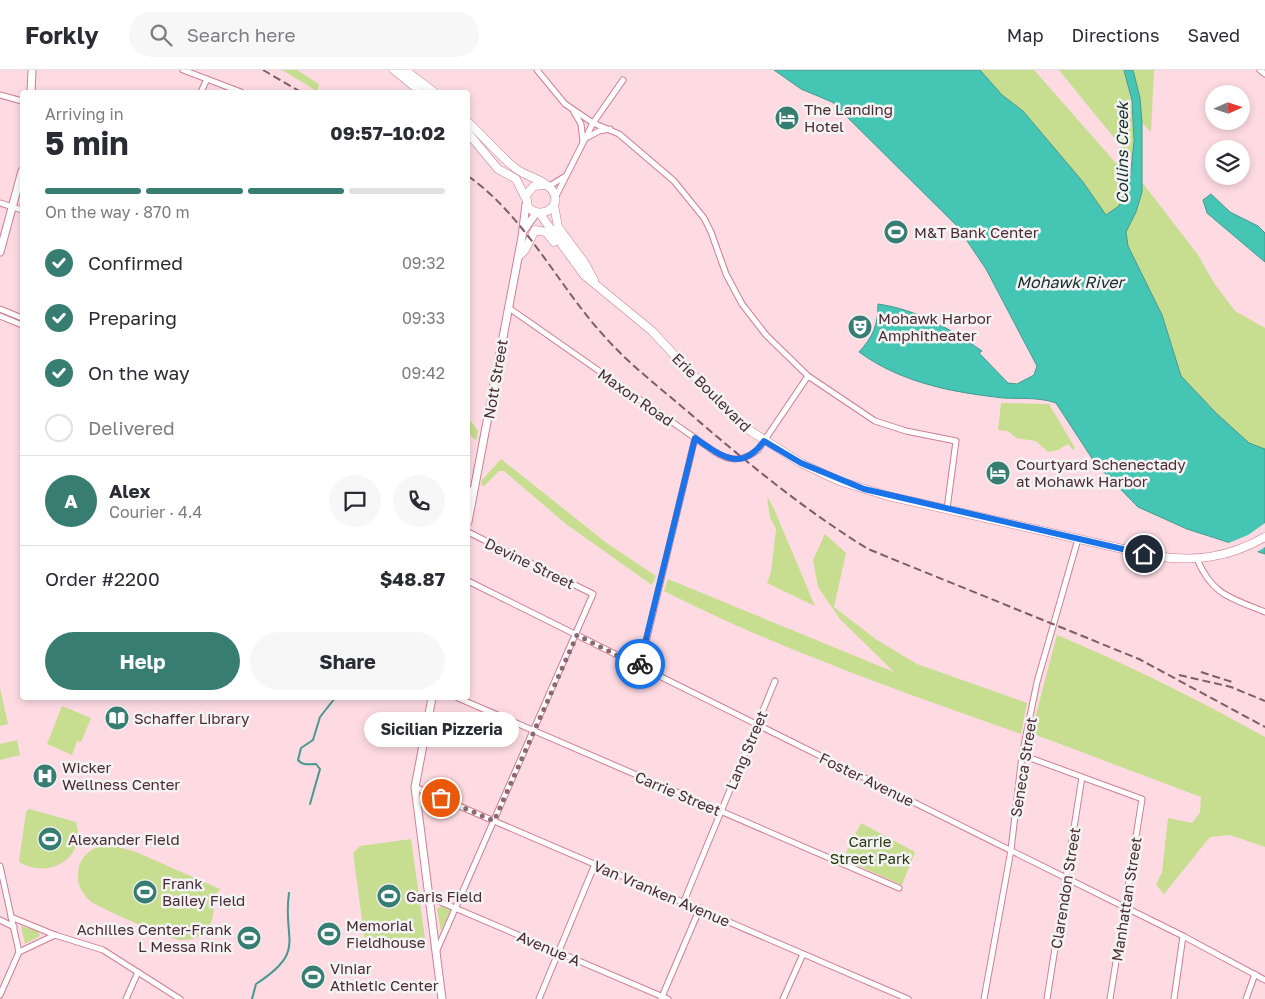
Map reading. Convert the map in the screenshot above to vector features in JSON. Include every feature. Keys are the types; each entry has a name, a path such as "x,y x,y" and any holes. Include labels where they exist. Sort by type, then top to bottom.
{"highway":[{"path":"394,70 419,90"},
{"path":"405,70 431,90"},
{"path":"470,124 515,168 547,186 554,202 548,212 538,214 526,201 516,179 498,169 470,136"},
{"path":"526,201 528,192 534,186 547,186"},
{"name":"Erie Boulevard","path":"554,202 558,227 584,262 594,280"},
{"name":"Erie Boulevard","path":"538,214 574,264 652,331 716,400 764,441 801,463 839,481 888,496 1154,556 1201,559 1234,552 1265,537"},
{"path":"519,256 525,250 535,230 546,232 555,244 561,244"}],"main road":[{"path":"32,70 32,90"},
{"path":"0,252 20,179"},
{"name":"Nott Street","path":"470,505 519,256 526,201"},
{"name":"Nott Street","path":"522,237 525,226 538,214"},
{"path":"432,700 414,787 444,998"}],"street":[{"path":"183,70 236,90"},
{"path":"537,70 554,93 572,110 593,123 610,129 641,150 674,181 704,218 726,274 742,304 766,336 808,376 875,421 906,431 956,441 946,509"},
{"path":"1260,70 1265,74"},
{"path":"202,90 206,79"},
{"path":"554,202 565,176 593,123 623,80"},
{"path":"0,95 20,100"},
{"path":"572,110 581,124 583,142"},
{"path":"583,142 591,134 610,129"},
{"path":"547,186 565,176"},
{"path":"0,203 20,209"},
{"name":"Maxon Road","path":"509,308 724,458 734,460 749,457 764,441 808,376"},
{"path":"0,309 20,317"},
{"path":"0,316 20,324"},
{"path":"640,667 695,438"},
{"path":"470,490 473,494"},
{"name":"Devine Street","path":"470,533 594,594 577,635"},
{"name":"Seneca Street","path":"984,999 1011,850 1022,755 1037,682 1078,539"},
{"path":"1201,559 1211,586 1220,592 1265,612"},
{"name":"Foster Avenue","path":"470,582 1183,936 1265,980"},
{"path":"437,950 577,635"},
{"name":"Lang Street","path":"684,901 775,682"},
{"name":"Carrie Street","path":"463,700 899,888"},
{"path":"1022,755 1082,777"},
{"name":"Manhattan Street","path":"1082,777 1142,799 1110,999"},
{"name":"Clarendon Street","path":"1047,999 1082,777"},
{"name":"Van Vranken Avenue","path":"414,787 684,901 908,999"},
{"path":"539,999 595,864"},
{"path":"0,866 3,892 14,927 19,952 0,995"},
{"name":"Avenue A","path":"429,898 668,999"},
{"path":"662,998 700,908"},
{"path":"11,917 103,950 180,999"},
{"path":"0,920 14,927"},
{"path":"19,952 55,934"},
{"path":"1174,999 1183,936"},
{"path":"783,999 803,954"},
{"path":"126,999 138,972"},
{"path":"1246,999 1255,974"}],"green space":[{"path":"282,70 297,70 319,84 317,90"},
{"path":"980,70 1034,70 1130,179 1119,206 1106,215 1083,182 1023,111 1002,95"},
{"path":"1059,70 1124,70 1132,115 1132,160"},
{"path":"1133,70 1154,70 1151,132 1142,123 1140,98"},
{"path":"1142,182 1198,255 1214,283 1235,311 1265,328 1265,449 1249,443 1216,413 1181,376 1162,315 1128,246 1126,232 1136,212"},
{"path":"1001,403 1049,404 1075,448 1073,450 1068,444 1058,450 1048,452 1036,441 1016,438 1008,431 998,430"},
{"path":"470,420 478,431 476,441 470,434"},
{"path":"501,459 608,544 656,576 652,585 566,524 504,471 499,471 484,486 481,485 482,480"},
{"path":"767,496 815,606 767,583 771,572 776,529 770,518"},
{"path":"825,534 846,553 834,607 877,640 917,664 1027,703 1021,734 795,650 751,632 664,591 668,579 894,672 840,619 818,587 813,560"},
{"path":"1057,635 1162,683 1265,737 1265,847 1230,835 1210,837 1164,894 1156,885 1162,872 1168,818 1192,823 1200,813 1201,797 1031,733"},
{"path":"0,688 8,724 0,726"},
{"path":"62,706 91,718 81,742 77,741 72,755 47,744"},
{"path":"17,740 20,755 0,760 0,744"},
{"name":"Alexander Field","path":"29,809 76,822 78,835 76,846 71,855 63,862 53,867 42,868 31,867 19,862 26,812"},
{"name":"Carrie Street Park","path":"861,823 915,852 902,885 843,859"},
{"name":"Garis Field","path":"411,839 425,939 366,949 353,853 360,846"},
{"path":"108,844 136,852 220,889 217,895 211,893 214,911 209,926 204,932 198,937 189,940 179,940 93,903 83,893 79,885 78,870 80,863 88,853 93,849"},
{"path":"441,906 451,910 441,931 437,909"},
{"path":"21,926 38,931 40,936 25,944"}],"water":[{"name":"Mohawk River","path":"774,70 980,70 1002,95 1023,111 1083,182 1106,215 1119,206 1130,179 1134,141 1132,101 1124,70 1133,70 1140,98 1142,123 1142,192 1136,212 1126,232 1128,246 1162,315 1181,376 1216,413 1249,443 1265,449 1265,554 1187,529 1138,507 1095,463 1056,403 1036,399 984,396 946,389 910,379 875,363 859,352 874,330 878,304 920,315 957,335 982,351 979,353 1008,383 1017,384 1034,375 1037,366 986,269 957,226 832,102 801,89"},
{"path":"1211,194 1230,212 1258,226 1265,233 1265,262 1207,213 1203,200"}],"pier":[{"path":"1265,523 1265,547 1255,553 1226,544 1248,535"}],"waterway":[{"path":"310,804 320,769 316,764 304,764 298,760 301,748 313,740 320,717 333,700"},
{"path":"252,999 256,984 272,972 282,962 287,953 289,944 289,893"}],"railway":[{"path":"263,70 298,90"},
{"path":"470,178 507,211 588,317 624,357 753,466 820,518 868,549 1139,659 1265,727"},
{"path":"1201,672 1232,682"},
{"path":"1179,675 1231,687 1265,701"}],"way so far":[{"path":"441,798 494,821 577,635 640,667 640,664"}],"place":[{"name":"The Landing Hotel","path":"787,118"},
{"name":"M&T Bank Center","path":"896,232"},
{"name":"Mohawk Harbor Amphitheater","path":"860,327"},
{"name":"Courtyard Schenectady at Mohawk Harbor","path":"998,473"},
{"name":"Schaffer Library","path":"117,718"},
{"name":"Wicker Wellness Center","path":"45,776"},
{"name":"Sicilian Pizzeria","path":"441,798"},
{"name":"Alexander Field","path":"50,839"},
{"name":"Frank Bailey Field","path":"145,892"},
{"name":"Garis Field","path":"389,896"},
{"name":"Memorial Fieldhouse","path":"329,934"},
{"name":"Achilles Center-Frank L Messa Rink","path":"249,938"},
{"name":"Viniar Athletic Center","path":"313,977"}],"route":[{"path":"640,664 695,438 724,458 734,460 749,457 758,450 764,441 820,473 864,489 1144,554"}],"water label":[{"name":"Collins Creek","path":"1122,153"}]}
